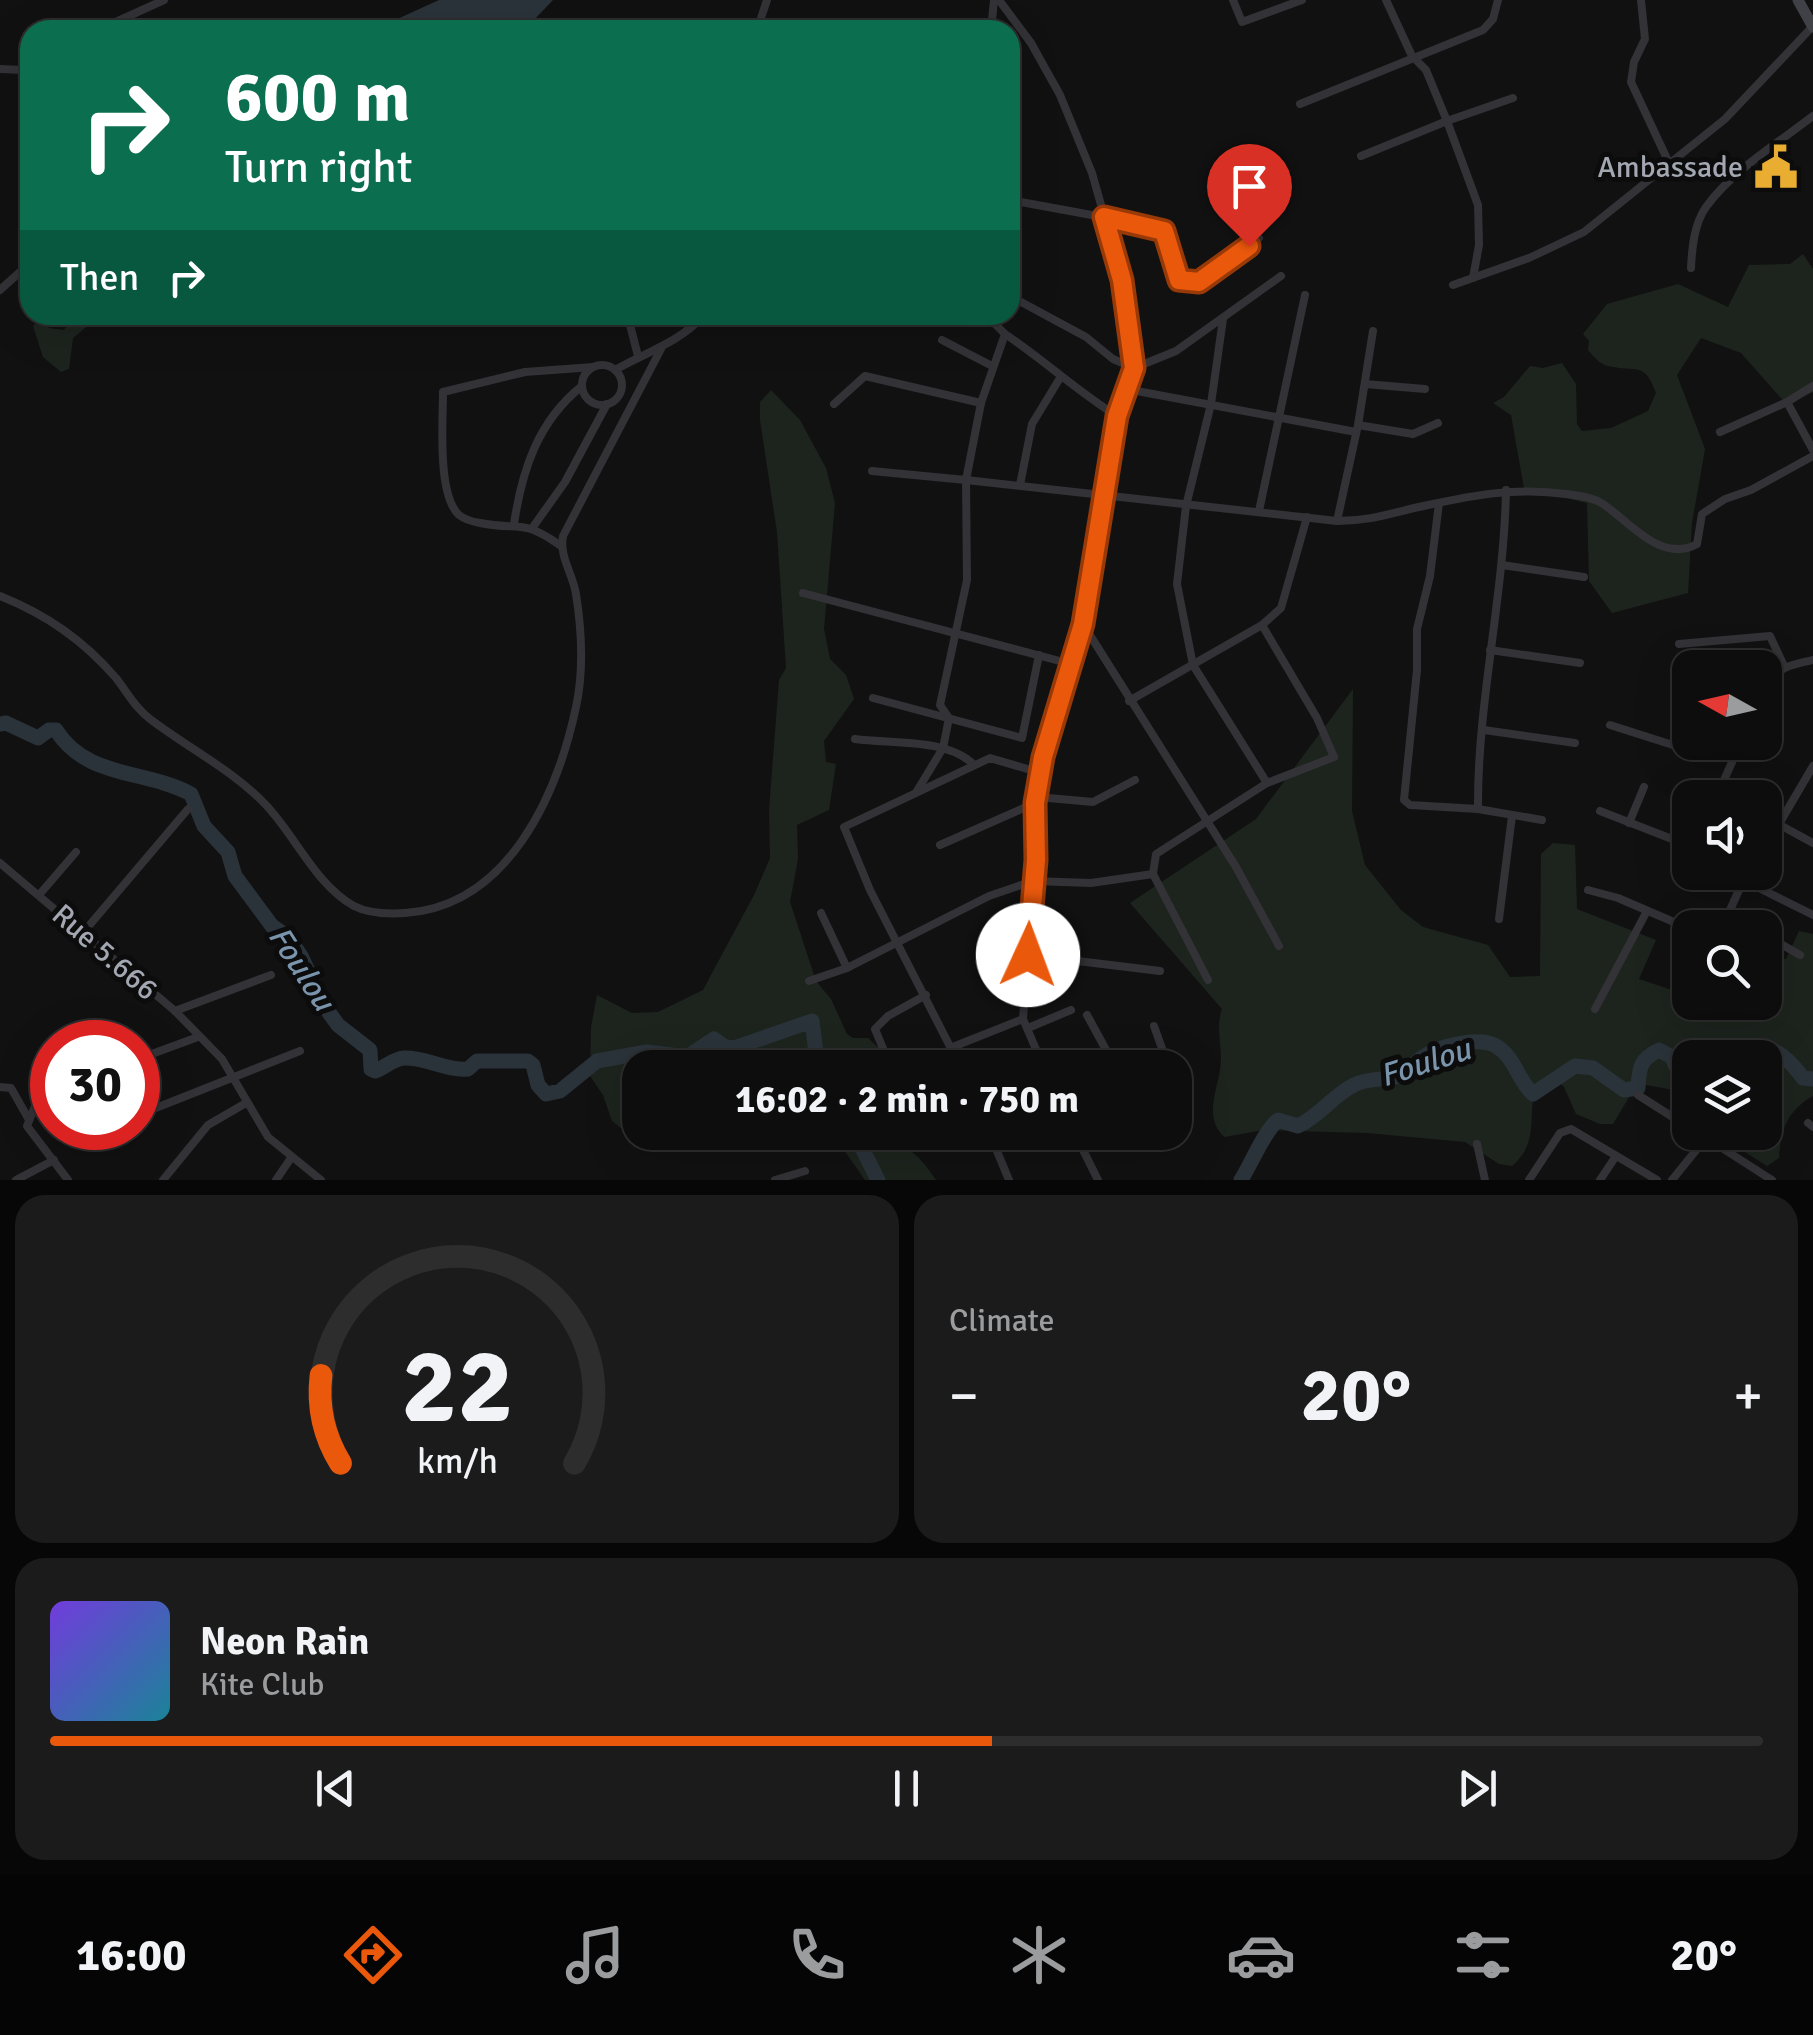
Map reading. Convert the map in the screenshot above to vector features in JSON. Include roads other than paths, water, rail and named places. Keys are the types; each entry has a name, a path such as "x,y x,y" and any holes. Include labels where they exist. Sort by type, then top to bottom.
{"main road":[{"path":"1798,0 1813,27"},
{"path":"1807,0 1813,12"}],"street":[{"path":"120,20 164,0"},
{"path":"996,0 1012,20"},
{"path":"1233,0 1242,22 1302,0"},
{"path":"1386,0 1412,56 1426,70 1478,205 1481,225 1473,278"},
{"path":"1300,104 1483,30 1493,18 1498,0"},
{"path":"1641,0 1645,39 1634,62 1631,82 1669,162"},
{"path":"1453,285 1584,232 1744,101 1813,27"},
{"path":"1020,29 1060,95 1092,174 1122,280 1134,368 1117,416 1083,624 1036,800 1025,1024 1036,1050"},
{"path":"1361,156 1513,98"},
{"path":"1691,268 1696,232 1705,208 1748,167 1813,116"},
{"path":"1020,202 1164,231 1179,280 1199,282 1259,238"},
{"path":"0,290 20,272"},
{"path":"1020,301 1134,368 1176,351 1281,276"},
{"path":"1259,512 1305,295"},
{"path":"1222,319 1211,404 1186,506 1176,584 1194,664 1268,783"},
{"path":"630,325 638,356"},
{"path":"615,370 638,356 661,349 691,325"},
{"path":"996,325 1060,378 1117,416"},
{"path":"1336,521 1373,331"},
{"path":"917,792 942,748 949,718 940,704 969,563 966,480 981,403 1005,334"},
{"path":"942,340 992,366"},
{"path":"0,596 75,637 152,720 248,787 286,828 334,893 358,908 388,914 423,912 466,894 497,872 527,837 543,808 576,707 582,649 576,590 561,546 563,536 661,349"},
{"path":"532,527 565,482 606,404 618,396 621,389 615,370 600,365 525,372 443,392 444,452 451,505 461,518 532,527 561,546"},
{"path":"592,367 584,375 582,386 590,401 606,404"},
{"path":"834,404 865,376 981,403"},
{"path":"1020,484 1032,424 1060,378"},
{"path":"1365,384 1425,389"},
{"path":"514,524 519,490 538,437 558,407 582,386"},
{"path":"1720,432 1813,386"},
{"path":"1126,389 1357,428 1413,434 1438,423"},
{"path":"872,472 1020,484 1336,521 1384,518 1506,490 1590,498 1604,504 1636,531 1667,548 1680,549 1697,544 1702,514 1813,453 1786,402"},
{"path":"1478,810 1506,490"},
{"path":"1439,503 1430,576 1418,629 1404,800 1410,805 1542,820"},
{"path":"1129,702 1262,626 1281,608 1308,517"},
{"path":"1502,566 1584,578"},
{"path":"803,594 1072,664"},
{"path":"1083,624 1236,867 1279,946"},
{"path":"1208,980 1153,874 1156,854 1268,783 1334,756 1317,718 1262,626"},
{"path":"1679,644 1763,635 1770,636 1776,644 1784,666 1813,660"},
{"path":"1490,650 1580,664"},
{"path":"873,698 1022,738 1038,655"},
{"path":"1610,725 1672,745"},
{"path":"1484,730 1575,742"},
{"path":"855,739 942,748 965,756 974,764"},
{"path":"1041,773 990,758 844,827 870,890 900,942 950,1048 1071,1010"},
{"path":"1782,817 1813,766"},
{"path":"940,845 1036,800 1093,802 1136,780"},
{"path":"1629,823 1644,787"},
{"path":"82,934 188,809"},
{"path":"1600,811 1672,839"},
{"path":"1499,918 1512,816"},
{"path":"1782,826 1813,842"},
{"path":"39,895 76,852"},
{"name":"Rue 5.666","path":"0,863 175,1012 222,1059 268,1138 321,1180"},
{"path":"809,981 847,968 989,896 1033,881 1091,882 1153,874"},
{"path":"1588,890 1672,920"},
{"path":"1763,890 1813,915"},
{"path":"1595,1010 1647,910"},
{"path":"820,913 847,968"},
{"path":"1782,944 1800,955"},
{"path":"1028,955 1160,971"},
{"path":"175,1012 271,976"},
{"path":"883,1050 875,1030 888,1016 926,995"},
{"path":"1086,1016 1106,1050"},
{"path":"1154,1026 1163,1050"},
{"path":"160,1051 198,1037"},
{"path":"160,1107 300,1051"},
{"path":"0,1087 11,1088 28,1118 29,1130 68,1180"},
{"path":"1638,1096 1672,1117"},
{"path":"164,1180 208,1125 246,1103"},
{"path":"1529,1180 1566,1129 1582,1134 1657,1180"},
{"path":"1477,1144 1485,1180"},
{"path":"997,1150 1010,1180"},
{"path":"1083,1150 1098,1180"},
{"path":"1672,1180 1696,1150"},
{"path":"1725,1150 1772,1180"},
{"path":"1600,1180 1616,1156"},
{"path":"276,1180 291,1158"},
{"path":"16,1180 54,1160"},
{"path":"775,1180 805,1171"}],"waterway":[{"name":"Foulou","path":"0,724 6,723 38,738 56,730 69,746 100,765 191,794 204,826 228,852 235,876 272,926 288,937 301,956 325,1007 338,1025 370,1050 371,1069 375,1071 404,1058 460,1069 468,1069 477,1061 528,1061 546,1094 560,1091 597,1061 622,1056"},
{"name":"Foulou","path":"698,1050 714,1039 734,1048 812,1021 816,1050"},
{"name":"Foulou","path":"1241,1180 1278,1120 1298,1126 1354,1085 1398,1076 1430,1053 1449,1046 1480,1042 1496,1046 1508,1056 1533,1094 1575,1066 1593,1068 1624,1090 1638,1088 1642,1065 1648,1057 1659,1050 1672,1057"},
{"name":"Foulou","path":"1782,1056 1803,1078 1813,1079"},
{"name":"Foulou","path":"863,1150 878,1180"}],"place":[{"name":"Ambassade","path":"1776,167"}]}
